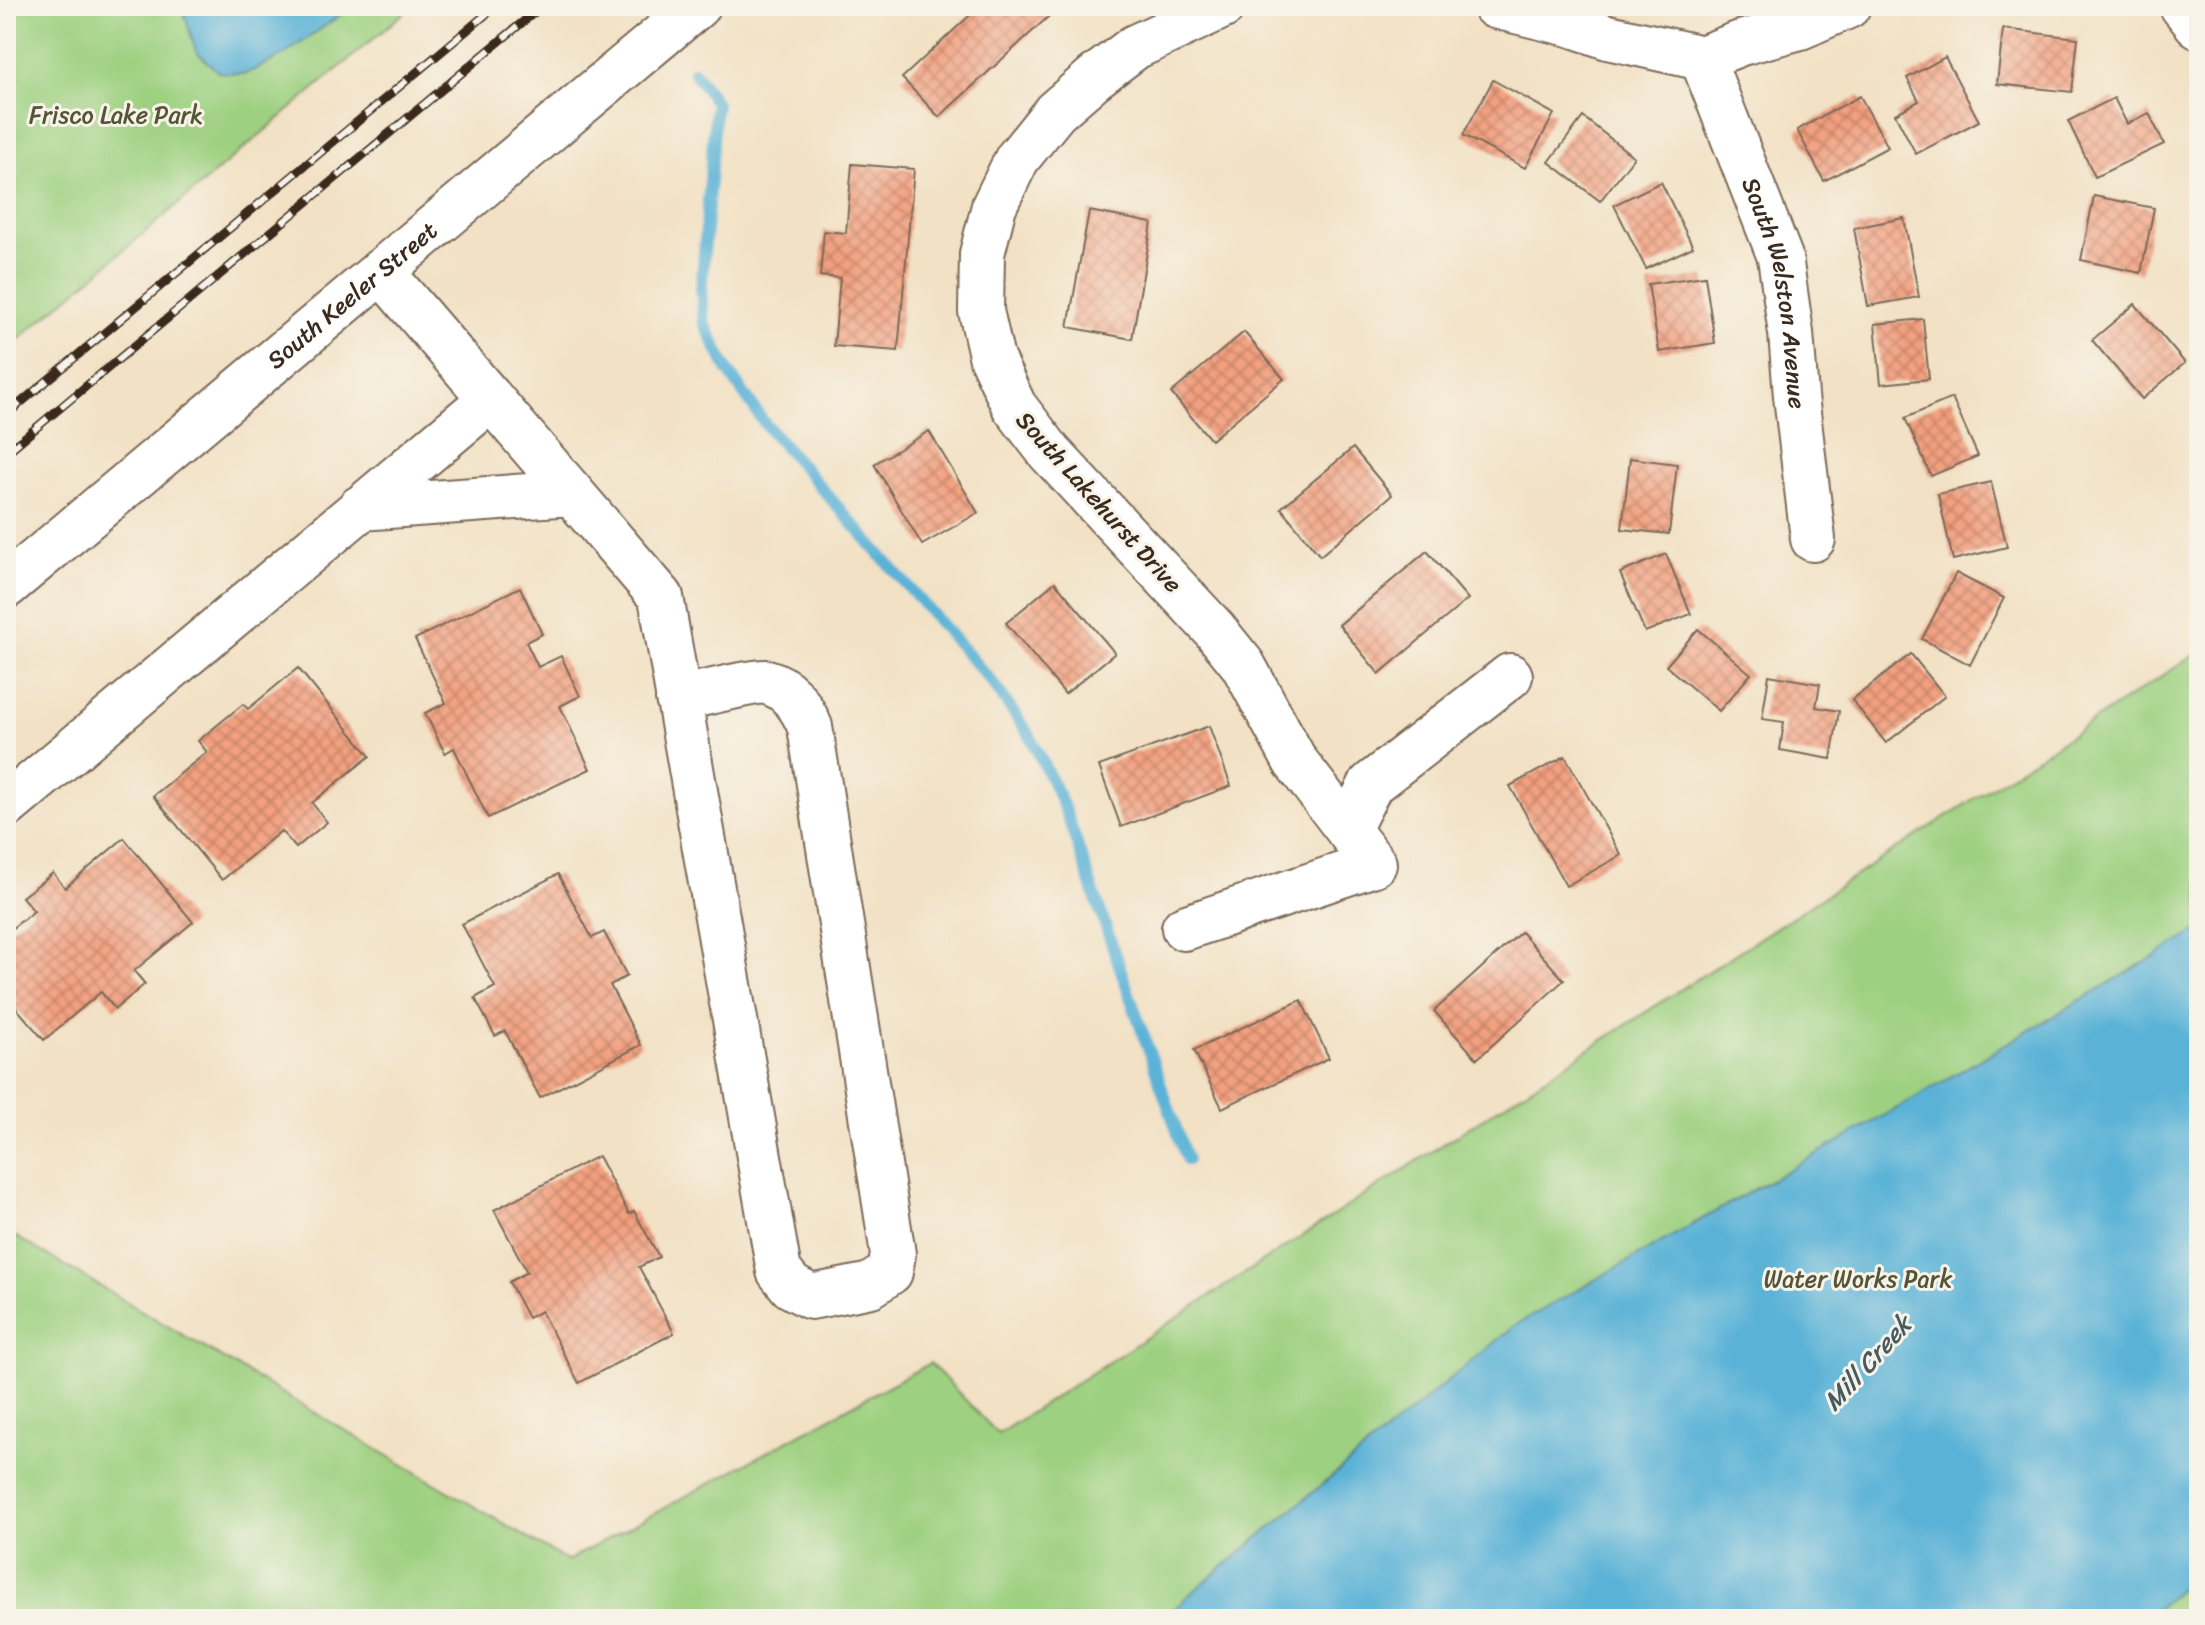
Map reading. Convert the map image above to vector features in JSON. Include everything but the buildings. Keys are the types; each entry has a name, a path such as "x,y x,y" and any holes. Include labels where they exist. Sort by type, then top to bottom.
{"street":[{"name":"South Keeler Street","path":"6,586 697,6"},
{"path":"1495,6 1570,24 1608,37 1702,58 1741,43 1800,27 1848,6"},
{"path":"2182,6 2199,27"},
{"name":"South Lakehurst Drive","path":"1184,928 1374,864 1295,761 1243,665 1050,453 1014,406 992,359 981,311 982,254 994,206 1017,159 1055,112 1135,47 1215,7"},
{"name":"South Welston Avenue","path":"1702,58 1780,257 1813,539"},
{"path":"381,271 661,597 678,699 779,1271 791,1286 811,1297 871,1285 890,1272 893,1254 810,727 802,707 785,691 765,682 678,699"},
{"path":"6,806 491,399"},
{"path":"360,508 572,493"},
{"path":"1348,829 1371,784 1510,676"}],"green space":[{"name":"Frisco Lake Park","path":"6,6 412,6 6,350"},
{"name":"Water Works Park","path":"2199,652 2199,1619 6,1619 6,1231 567,1561 930,1363 998,1434"}],"water":[{"path":"182,6 353,6 284,55 246,74 218,72 196,51"},
{"name":"Mill Creek","path":"2199,930 2199,1572 2145,1619 1164,1619 1514,1326 1908,1102"}],"waterway":[{"path":"694,72 716,103 701,291 704,323 727,369 765,424 992,682 1030,736 1064,807 1187,1160"}],"railway":[{"path":"6,415 496,6"},
{"path":"6,453 542,6"}]}
